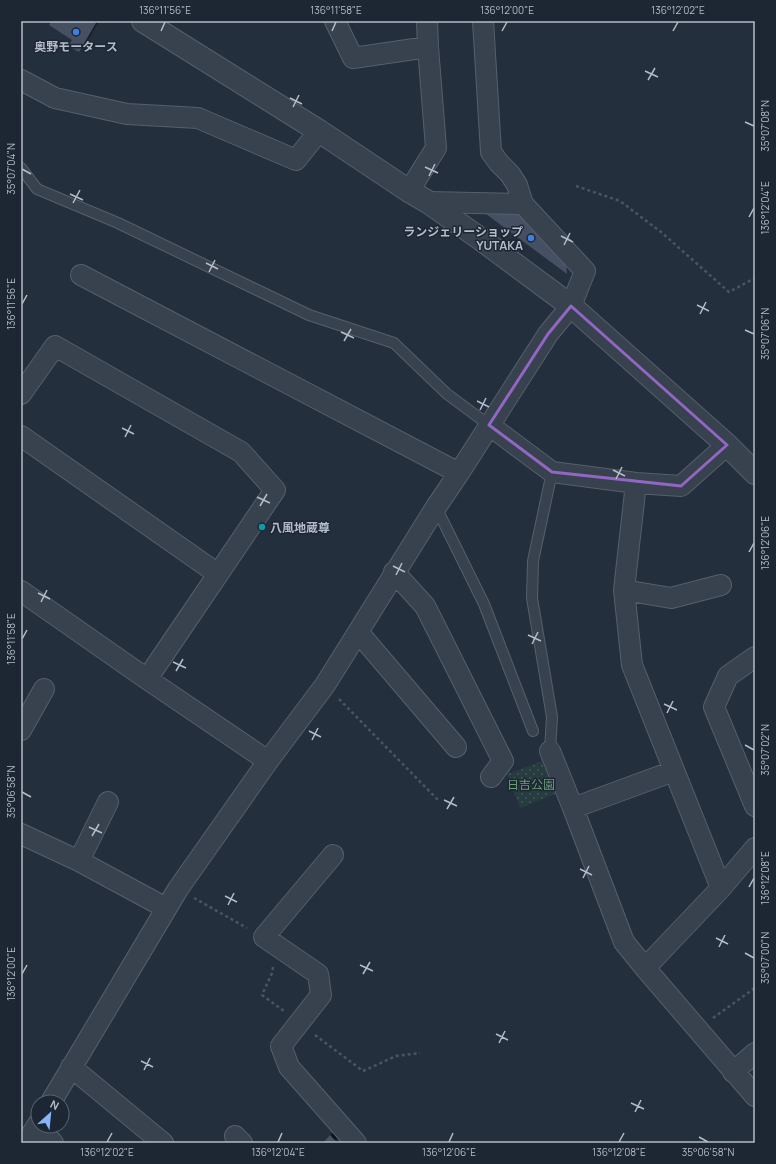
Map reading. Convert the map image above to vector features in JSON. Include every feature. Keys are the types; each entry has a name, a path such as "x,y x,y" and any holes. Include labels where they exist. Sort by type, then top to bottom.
{"street":[{"path":"143,21 319,130 482,240 571,306 727,445 755,473"},
{"path":"335,21 353,58 428,47"},
{"path":"418,197 436,148 427,21"},
{"path":"56,1094 178,889 268,761 325,685 394,572 548,334 571,306 585,271 523,204 517,185 510,174 491,152 483,21"},
{"path":"21,80 55,98 127,114 198,118 296,160 319,130"},
{"path":"418,197 523,204"},
{"path":"81,275 459,473"},
{"path":"21,394 55,346 241,452 275,490 147,679"},
{"path":"490,425 552,472 636,483 681,486 727,445"},
{"path":"21,436 218,574"},
{"path":"636,483 624,590 632,665 721,888"},
{"path":"394,572 425,606 503,761 491,777"},
{"path":"624,590 671,598 722,585"},
{"path":"21,591 268,761"},
{"path":"358,632 456,747"},
{"path":"755,657 728,676 714,707 755,806"},
{"path":"21,730 44,689"},
{"path":"550,751 624,942 733,1072 755,1096"},
{"path":"573,808 674,771"},
{"path":"79,861 108,802"},
{"path":"21,834 79,861 166,908"},
{"path":"645,968 721,888 755,848"},
{"path":"333,855 264,937 318,974 321,996 281,1046 289,1067 356,1143"},
{"path":"733,1072 755,1053"},
{"path":"71,1067 163,1143"},
{"path":"26,1143 32,1134"},
{"path":"45,1134 53,1143"}],"lane":[{"path":"21,168 37,189 118,224 309,315 394,343 447,394 490,425"},
{"path":"550,751 552,717 532,598 533,561 552,472"},
{"path":"436,507 484,604 534,731"}],"path":[{"path":"576,186 620,201 661,232 729,292 755,278"},
{"path":"325,685 438,800"},
{"path":"178,889 264,937"},
{"path":"697,1029 755,988"}],"highlighted area":[{"path":"571,306 727,445 681,486 552,472 489,425 548,334"}],"green space":[{"name":"日吉公園","path":"542,761 555,794 520,808 507,774"}],"building":[{"name":"奥野モータース","path":"51,21 93,21 96,23 79,52 68,46 72,40 49,25"},
{"name":"ランジェリーショップ YUTAKA","path":"474,205 520,212 566,263 567,274"},
{"path":"330,1135 337,1143 323,1143"}],"place":[{"name":"奥野モータース","path":"76,32"},
{"name":"ランジェリーショップ YUTAKA","path":"531,238"},
{"name":"八風地蔵尊","path":"262,527"}]}
